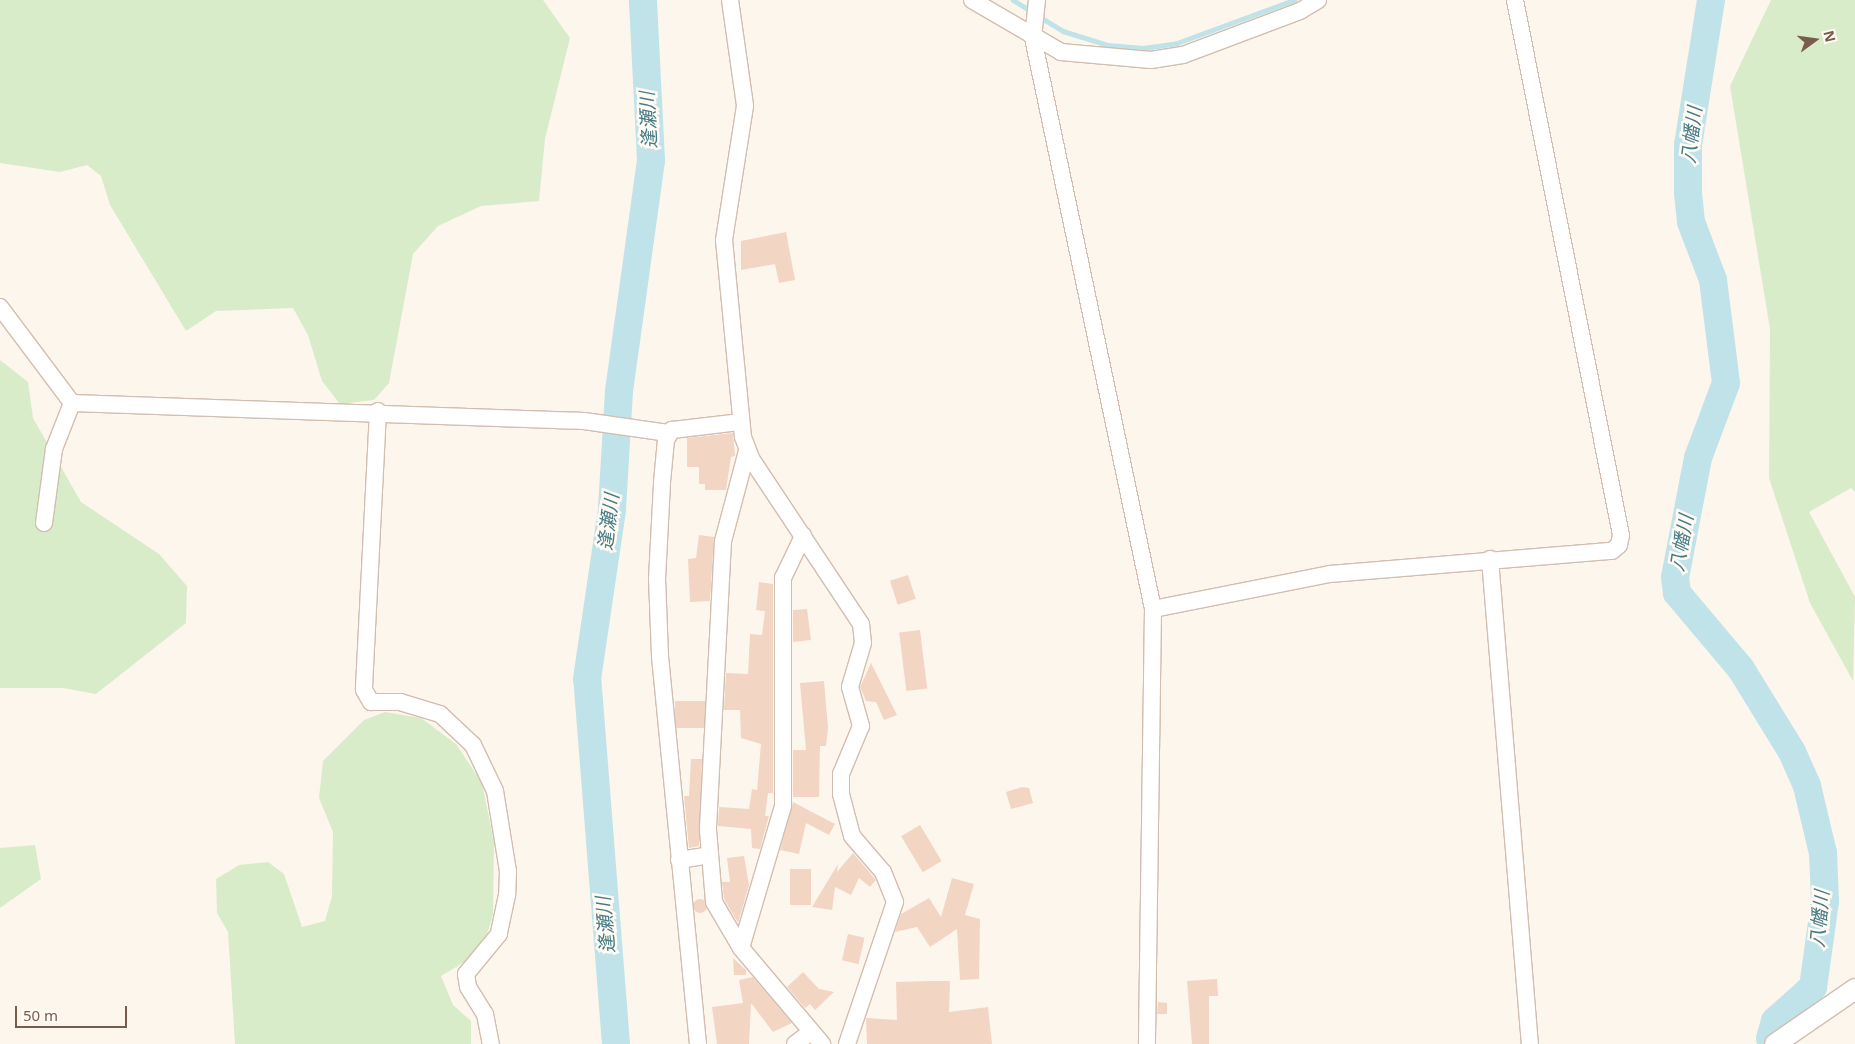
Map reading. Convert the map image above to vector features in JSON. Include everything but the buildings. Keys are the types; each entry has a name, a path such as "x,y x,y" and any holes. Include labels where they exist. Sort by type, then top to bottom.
{"street":[{"path":"730,0 745,98 724,240 740,422 747,451 863,629 863,643 850,678 861,726 841,774 841,794 852,836 884,872 895,902 847,1044"},
{"path":"972,0 1034,32 1061,52 1151,60 1183,55 1300,12 1318,0"},
{"path":"1152,609 1312,577 1490,559 1612,551 1621,541 1515,0"},
{"path":"1038,5 1034,32 1152,609 1148,1044"},
{"path":"0,307 72,404"},
{"path":"72,404 378,411 600,422 662,432 684,426 740,422"},
{"path":"44,523 54,449 72,404"},
{"path":"378,411 364,690 371,702 400,702 440,714 474,745 495,791 508,871 506,895 499,934 466,974 468,987 486,1014 491,1044"},
{"path":"662,432 657,588 679,860 698,1044"},
{"path":"747,451 723,541 709,855 714,902 741,948 822,1044"},
{"path":"741,948 783,806 783,578 804,536"},
{"path":"1490,559 1530,1044"},
{"path":"679,860 709,855"},
{"path":"1775,1044 1855,989"},
{"path":"795,1044 811,1032"}],"green space":[{"path":"0,0 543,0 570,38 545,139 539,201 481,206 438,226 413,254 389,383 374,400 340,404 322,381 308,335 293,308 216,311 186,331 110,205 101,176 87,165 60,172 0,163"},
{"path":"1771,0 1855,0 1855,492 1851,488 1809,512 1855,597 1853,681 1810,603 1769,478 1770,329 1730,86"},
{"path":"0,360 28,382 33,418 81,502 159,554 187,586 186,623 96,694 63,688 0,688"},
{"path":"385,712 421,718 456,744 482,783 494,842 493,914 485,941 471,958 441,976 453,1005 471,1021 471,1044 235,1044 228,932 217,913 216,879 239,865 268,862 284,874 302,927 325,921 332,896 333,832 319,798 323,761 364,720"},
{"path":"35,845 41,879 0,908 0,848"}],"waterway":[{"name":"逢瀬川","path":"616,1044 587,679 612,509 619,391 651,160 643,0"},
{"path":"1013,0 1031,11"},
{"path":"1040,17 1063,31 1108,45 1143,48 1177,43 1294,0"},
{"name":"八幡川","path":"1711,0 1688,145 1688,193 1691,222 1713,280 1726,383 1698,458 1675,577 1677,593 1741,669 1792,752 1807,786 1823,853 1825,901 1813,987 1775,1021 1770,1038"}]}
